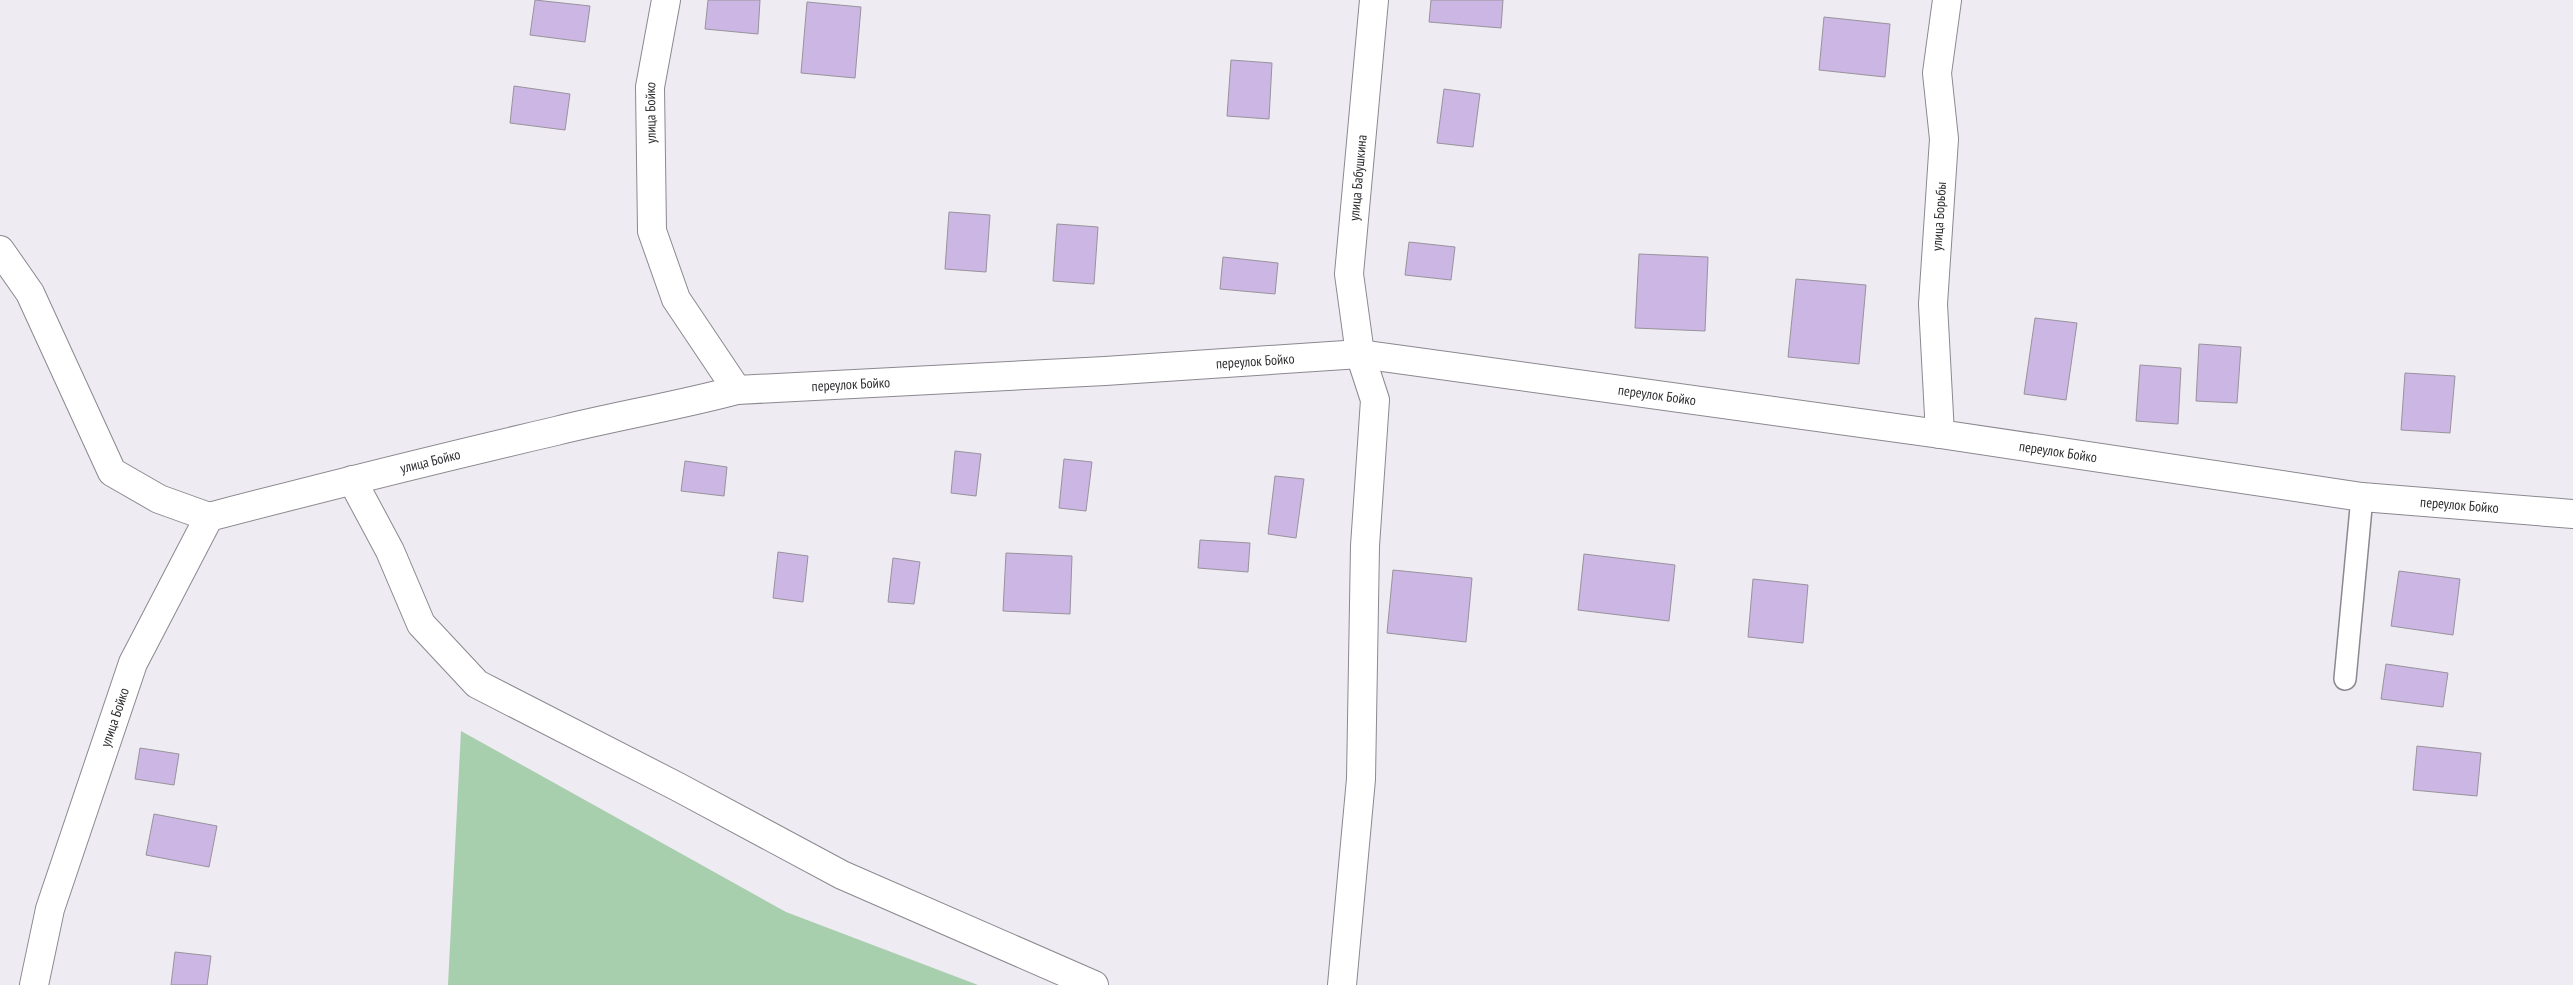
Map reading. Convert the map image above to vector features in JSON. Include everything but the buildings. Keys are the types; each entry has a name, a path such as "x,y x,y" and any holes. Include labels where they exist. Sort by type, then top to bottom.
{"street":[{"name":"улица Бойко","path":"34,985 50,909 133,663 209,516 352,480 737,390 676,299 652,231 650,87 666,0"},
{"name":"улица Бабушкина","path":"1342,985 1361,779 1365,546 1375,400 1360,354 1349,274 1374,0"},
{"name":"улица Борьбы","path":"1940,434 1933,304 1944,139 1937,73 1947,0"},
{"path":"0,250 30,293 112,472 160,499 209,516"},
{"name":"переулок Бойко","path":"737,390 1106,371 1360,354 1940,434 2362,497 2573,514"},
{"path":"352,480 390,551 421,624 476,684 678,787 842,874 1094,985"}],"lane":[{"path":"2345,679 2362,497"}],"green space":[{"path":"461,731 786,912 978,985 448,985"}]}
